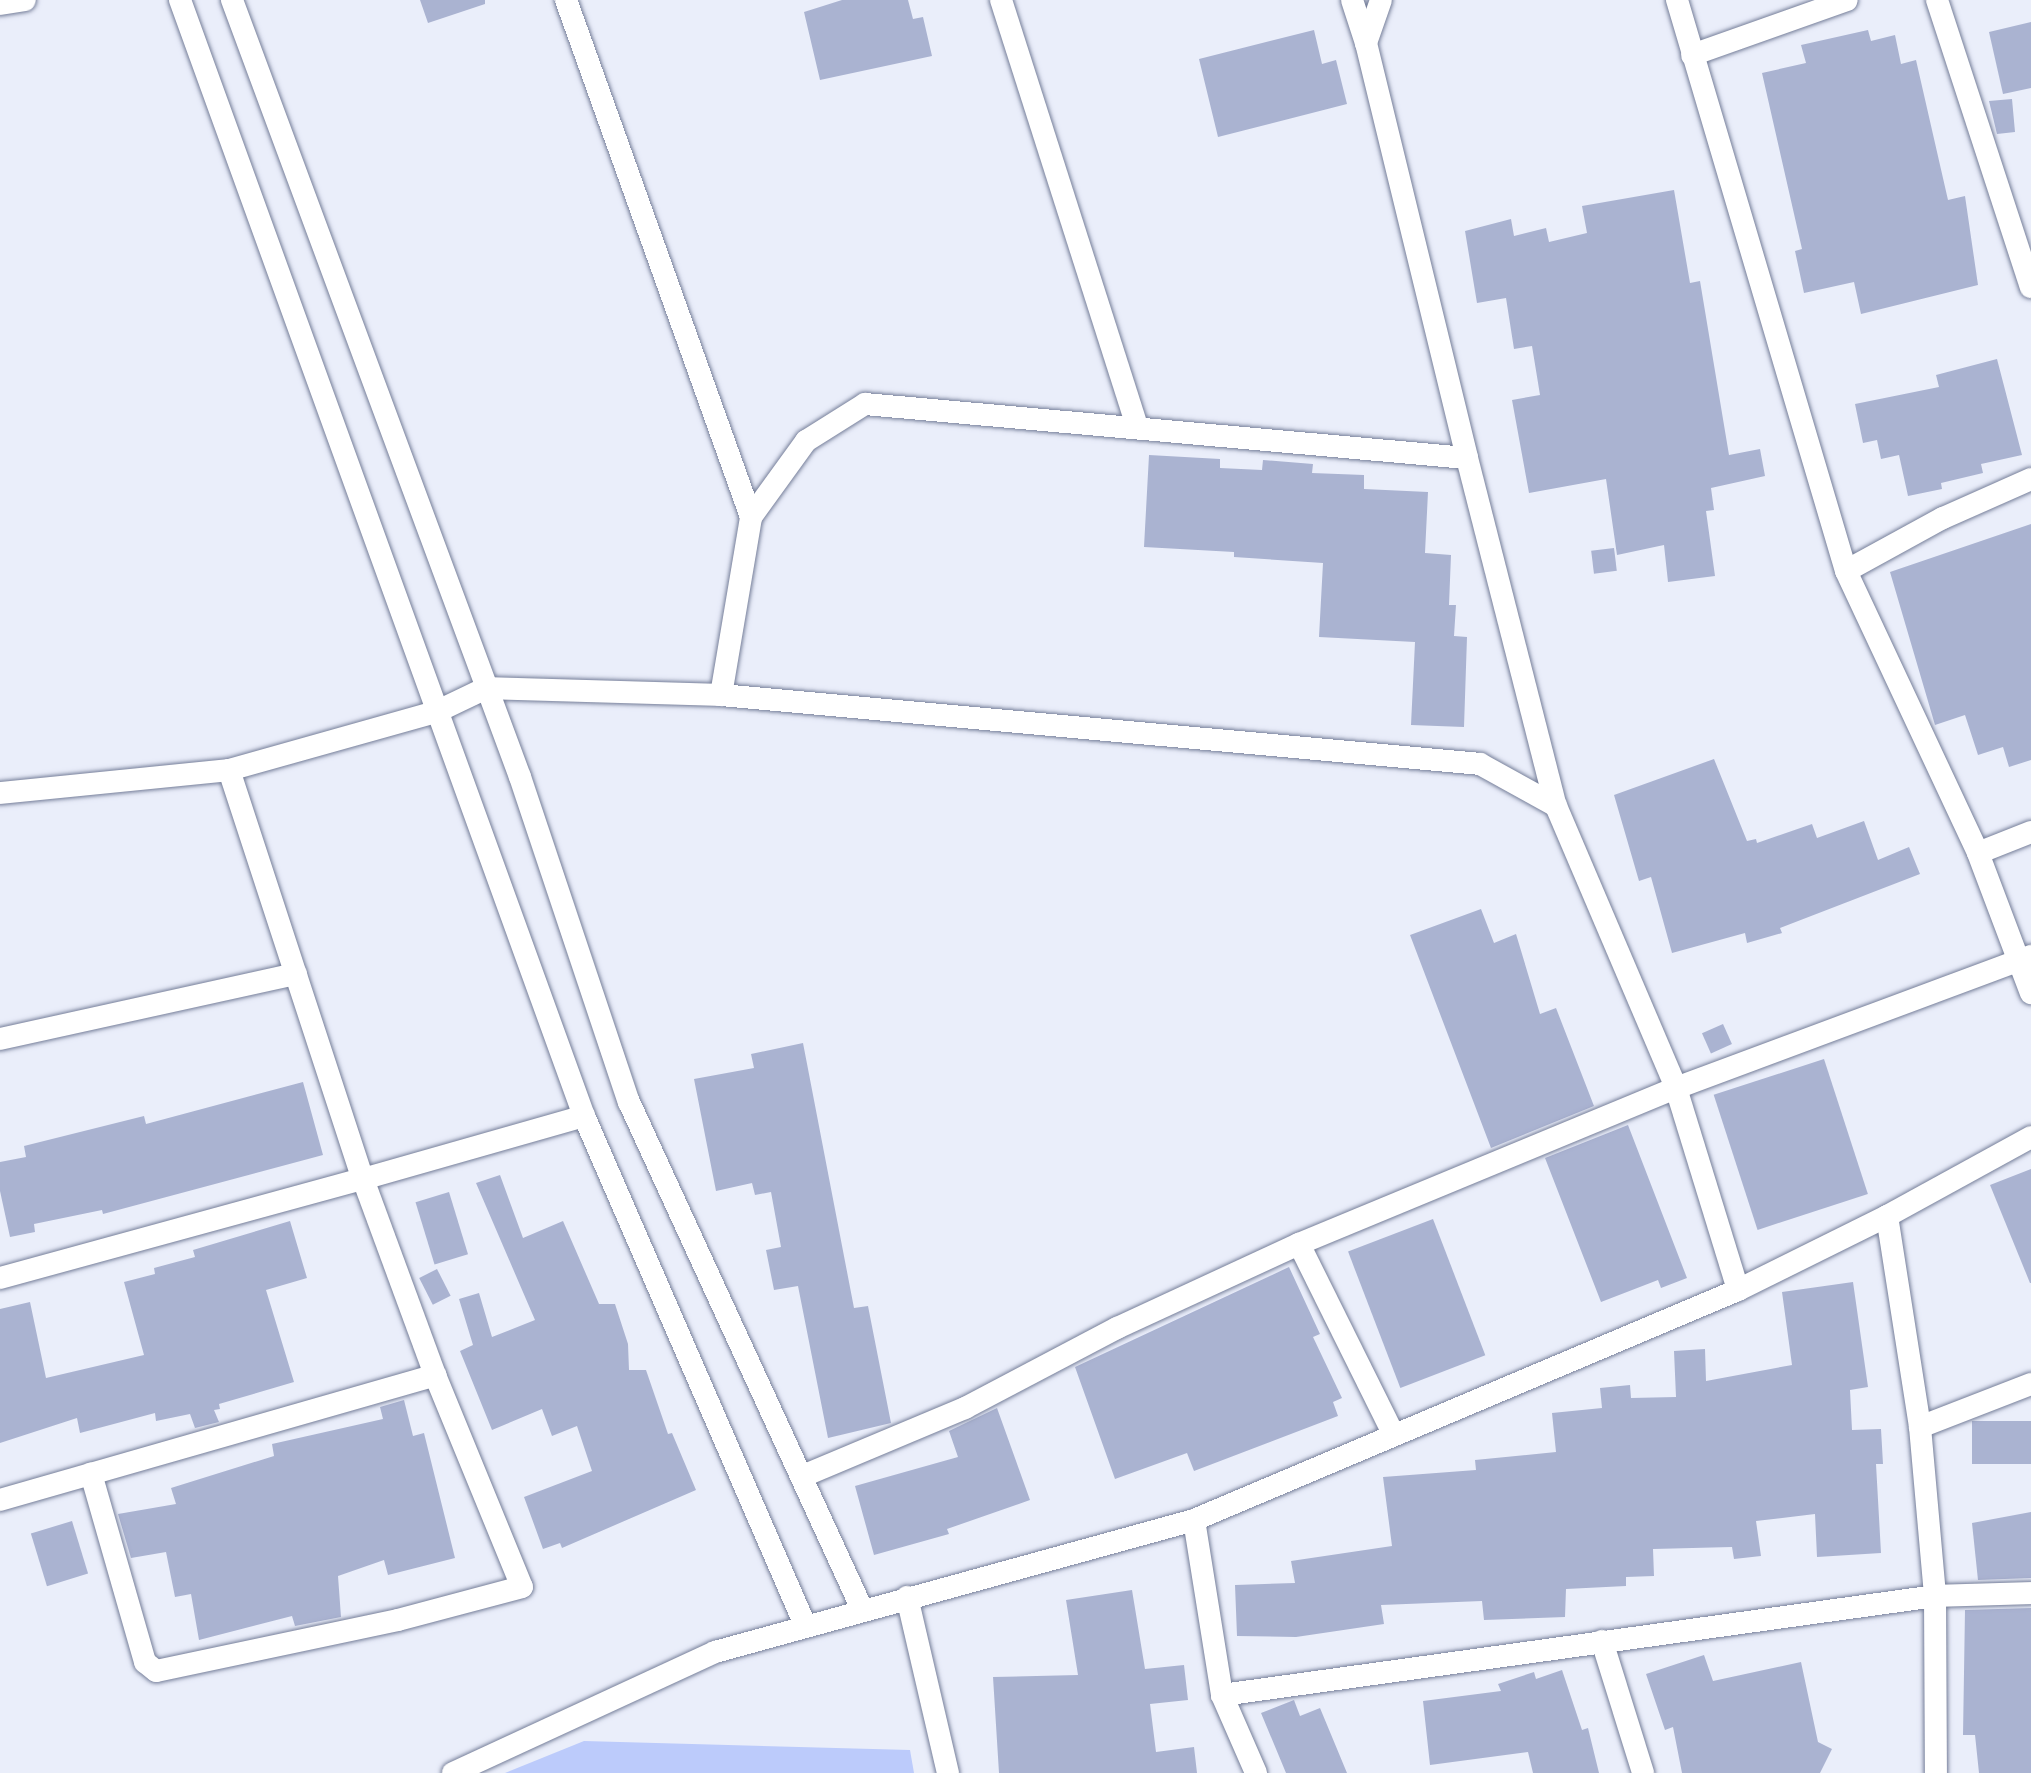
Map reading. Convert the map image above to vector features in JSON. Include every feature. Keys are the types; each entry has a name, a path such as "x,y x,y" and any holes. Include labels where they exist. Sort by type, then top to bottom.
{"street":[{"path":"0,4 25,0"},
{"path":"180,0 584,1116 805,1625"},
{"path":"232,0 486,688 629,1102 862,1609"},
{"path":"566,0 751,517"},
{"path":"1001,0 1138,428"},
{"path":"1352,0 1366,43 1556,806 1676,1088 1738,1290"},
{"path":"1366,43 1381,0"},
{"path":"1677,0 1846,571 2024,958 2031,993"},
{"path":"1692,55 1847,0"},
{"path":"1937,0 2031,287"},
{"path":"721,695 751,517 806,441 865,404 1468,458"},
{"path":"1846,571 1943,518 2031,479"},
{"path":"0,794 229,770 436,712 486,688 721,695 1480,764 1556,806"},
{"path":"91,1474 146,1662 156,1671 398,1620 522,1587 434,1374 364,1179 229,770"},
{"path":"1978,854 2031,832"},
{"path":"803,1476 965,1408 1117,1328 1299,1244 1676,1088 2024,958"},
{"path":"0,1039 296,974"},
{"path":"0,1278 584,1116"},
{"path":"453,1773 715,1652 1194,1520 1738,1290 1887,1216 2031,1137"},
{"path":"1887,1216 1920,1427 1935,1596 1936,1773"},
{"path":"1299,1244 1394,1435"},
{"path":"0,1500 434,1374"},
{"path":"1920,1427 2031,1384"},
{"path":"1194,1520 1222,1695 1256,1773"},
{"path":"1222,1695 1935,1596 2031,1593"},
{"path":"907,1597 948,1773"},
{"path":"1602,1642 1643,1773"}],"shaded area":[{"path":"584,1741 910,1750 914,1773 505,1773"}],"building":[{"path":"420,0 485,0 485,4 428,23"},
{"path":"842,0 908,0 913,19 923,17 932,56 820,80 804,12"},
{"path":"2031,22 2031,88 2003,94 1989,32"},
{"path":"1314,30 1322,64 1336,60 1347,104 1218,137 1199,59"},
{"path":"1868,30 1871,41 1895,35 1901,64 1916,60 1948,200 1965,196 1978,285 1861,314 1854,282 1804,293 1795,251 1802,249 1762,73 1806,63 1801,45"},
{"path":"2012,99 2015,132 1997,134 1989,101"},
{"path":"1674,190 1690,283 1700,281 1729,455 1760,449 1765,476 1711,488 1714,510 1706,511 1715,576 1668,582 1664,545 1617,555 1606,479 1529,493 1512,400 1540,395 1532,346 1514,349 1506,298 1477,303 1465,231 1511,219 1514,236 1546,228 1549,242 1587,233 1582,206"},
{"path":"1997,359 2022,455 1981,464 1983,473 1941,483 1942,489 1908,496 1899,455 1881,459 1877,440 1863,443 1855,404 1939,387 1936,375"},
{"path":"1149,455 1220,459 1220,468 1262,470 1263,460 1313,464 1312,473 1364,475 1364,489 1428,492 1425,553 1451,555 1449,605 1456,605 1454,636 1467,637 1464,727 1411,725 1415,642 1319,637 1323,563 1234,557 1234,552 1144,547"},
{"path":"2031,524 2031,760 2009,767 2003,747 1978,755 1965,715 1935,725 1890,572"},
{"path":"1614,548 1617,571 1594,574 1591,551"},
{"path":"1714,759 1747,841 1756,839 1757,843 1812,824 1817,838 1864,821 1878,860 1909,847 1920,874 1780,928 1782,933 1747,943 1745,933 1672,953 1651,877 1639,881 1614,795"},
{"path":"1481,909 1494,943 1516,934 1540,1014 1556,1008 1594,1106 1491,1148 1410,935"},
{"path":"1723,1024 1732,1044 1711,1053 1702,1033"},
{"path":"803,1043 854,1308 868,1306 891,1423 828,1438 798,1286 774,1290 766,1250 781,1247 771,1192 755,1195 752,1183 716,1191 694,1079 754,1068 751,1054"},
{"path":"1824,1059 1868,1194 1758,1230 1714,1095"},
{"path":"303,1082 323,1155 103,1214 102,1210 34,1224 35,1232 10,1237 0,1191 0,1162 26,1157 24,1146 144,1116 146,1124"},
{"path":"1628,1125 1687,1278 1661,1288 1658,1280 1601,1302 1545,1158"},
{"path":"2031,1169 2031,1283 2030,1283 1990,1185"},
{"path":"500,1175 523,1238 563,1221 599,1304 615,1304 628,1344 629,1370 646,1370 668,1434 672,1433 696,1490 562,1548 560,1543 543,1549 524,1497 592,1471 577,1426 552,1436 542,1409 492,1430 460,1351 473,1345 459,1299 479,1293 492,1337 535,1320 476,1183"},
{"path":"449,1192 468,1254 435,1264 416,1202"},
{"path":"1433,1219 1485,1355 1400,1388 1348,1252"},
{"path":"290,1221 307,1278 266,1290 294,1382 219,1404 220,1409 214,1410 219,1422 195,1428 190,1414 156,1421 155,1413 80,1433 77,1418 0,1443 0,1309 30,1302 46,1378 144,1355 124,1282 155,1274 154,1268 195,1257 193,1250"},
{"path":"1289,1267 1320,1334 1313,1337 1342,1398 1333,1402 1338,1416 1194,1471 1187,1453 1115,1479 1075,1367"},
{"path":"437,1269 451,1296 433,1305 419,1278"},
{"path":"1853,1282 1868,1387 1850,1390 1852,1430 1881,1429 1883,1464 1876,1464 1881,1553 1817,1557 1815,1514 1756,1521 1761,1556 1734,1559 1732,1547 1653,1549 1654,1576 1626,1577 1626,1586 1566,1589 1565,1617 1484,1620 1482,1601 1381,1605 1384,1624 1296,1637 1237,1636 1235,1585 1295,1583 1291,1561 1392,1546 1383,1477 1476,1470 1475,1460 1556,1452 1552,1413 1602,1408 1600,1388 1630,1385 1631,1398 1676,1397 1674,1351 1705,1349 1706,1381 1792,1365 1782,1292"},
{"path":"404,1400 413,1436 424,1433 455,1558 388,1575 384,1560 338,1576 341,1617 295,1626 292,1616 199,1640 191,1594 175,1597 166,1552 131,1558 118,1514 176,1504 171,1488 274,1456 272,1444 383,1419 380,1407"},
{"path":"997,1408 1030,1500 947,1529 949,1534 874,1555 855,1486 958,1457 949,1431"},
{"path":"1972,1421 2031,1421 2031,1464 1972,1464"},
{"path":"2031,1512 2031,1578 1978,1580 1972,1523"},
{"path":"72,1521 88,1574 47,1586 31,1534"},
{"path":"1132,1590 1145,1669 1184,1665 1188,1700 1150,1704 1156,1752 1194,1747 1197,1773 999,1773 993,1677 1078,1675 1066,1600"},
{"path":"2031,1608 2031,1773 1979,1773 1975,1735 1963,1735 1965,1610"},
{"path":"1704,1655 1713,1681 1801,1662 1818,1742 1832,1749 1820,1773 1682,1773 1673,1727 1665,1730 1646,1674"},
{"path":"1562,1670 1582,1730 1588,1728 1599,1773 1533,1773 1528,1752 1430,1765 1423,1701 1501,1691 1498,1684 1534,1672 1536,1679"},
{"path":"1294,1700 1300,1716 1320,1708 1347,1773 1286,1773 1261,1713"}]}
